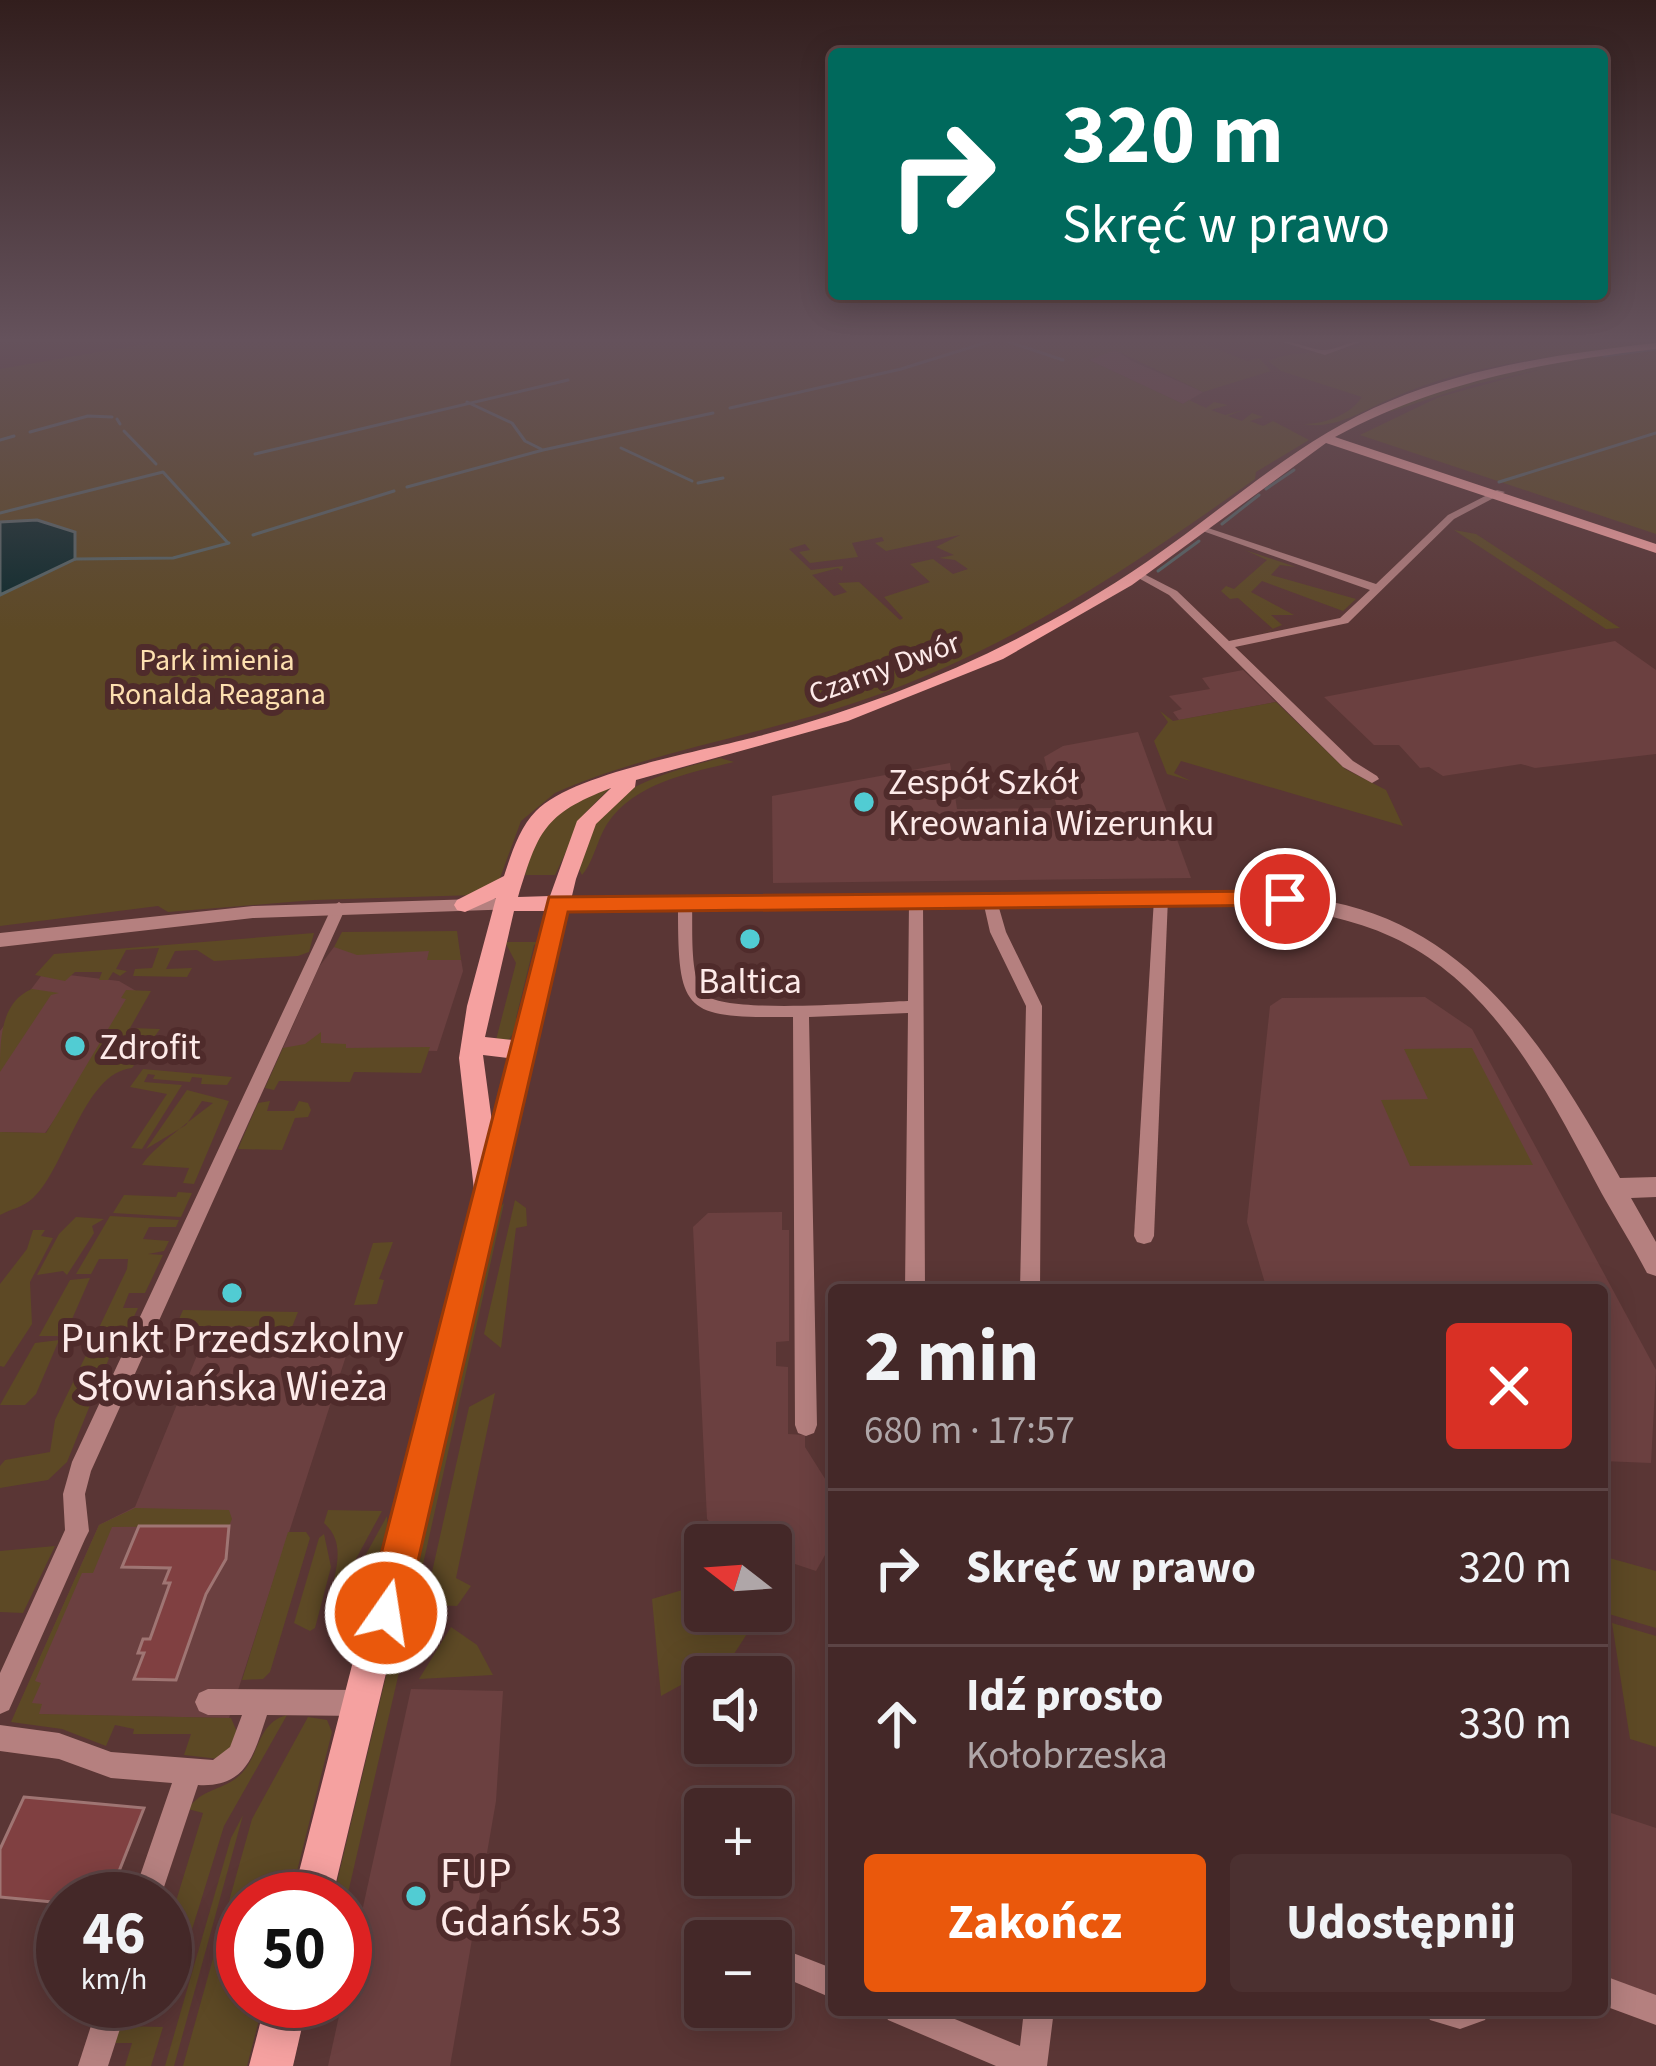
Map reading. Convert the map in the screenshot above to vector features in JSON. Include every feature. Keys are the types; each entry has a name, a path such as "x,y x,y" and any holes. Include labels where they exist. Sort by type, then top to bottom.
{"main road":[{"name":"Czarny Dwór","path":"472,1045 515,879 533,827 550,808 584,790 832,720 934,684 1054,628 1138,575 1327,437"},
{"path":"1341,437 1656,546"},
{"path":"1342,437 1495,492"},
{"name":"Czarny Dwór","path":"319,1872 558,903 587,821 634,778"},
{"path":"465,905 515,879"},
{"path":"507,904 558,903"},
{"path":"488,1193 472,1045 524,1050"},
{"path":"271,2066 280,2028"}],"street":[{"path":"1227,645 1337,624 1451,517 1495,492"},
{"path":"1202,529 1379,589"},
{"path":"1138,575 1173,593 1348,764 1372,779"},
{"path":"558,903 1217,897 1285,899 1338,910 1390,929 1454,965 1518,1028 1656,1265"},
{"path":"1144,1236 1161,898"},
{"path":"989,901 998,932 1034,1006 1030,1284"},
{"path":"915,1284 916,902"},
{"path":"686,903 688,987 697,1000 720,1010 915,1007"},
{"path":"0,940 174,918 339,907 507,904"},
{"path":"0,1701 77,1531 74,1495 80,1470 339,907"},
{"path":"800,1011 806,1426"},
{"path":"1611,1188 1656,1187"},
{"path":"208,1702 360,1702"},
{"path":"0,1738 58,1746 111,1765 217,1773 232,1766 260,1702"},
{"path":"155,1872 189,1772"},
{"path":"793,1966 828,1981"},
{"path":"1608,1992 1656,2010"},
{"path":"912,2016 1032,2066 1038,2016"},
{"path":"93,2066 105,2028"}],"shaded area":[{"path":"1615,641 1656,670 1656,754 1535,768 1521,764 1443,776 1429,767 1420,768 1399,745 1374,745 1324,697"},
{"path":"1243,670 1276,702 1179,720 1173,712 1182,709 1169,696 1210,689 1202,678"},
{"name":"Zespół Szkół Kreowania Wizerunku","path":"1138,732 1191,878 773,883 772,796 950,763 957,809 1057,808 1044,757 1063,746"},
{"path":"334,947 459,948 463,971 437,1051 283,1048 319,967"},
{"path":"44,972 119,981 143,995 45,1133 0,1132 0,1031"},
{"path":"1425,997 1472,1029 1656,1370 1651,1463 1608,1461 1608,1284 1265,1284 1247,1222 1270,1006 1282,998"},
{"path":"782,1212 782,1230 789,1230 789,1341 776,1342 776,1366 788,1367 788,1434 805,1435 805,1447 828,1483 828,1550 816,1571 792,1563 792,1524 712,1524 707,1519 693,1227 708,1213"},
{"path":"209,1326 355,1328 229,1718 15,1714 99,1525 135,1507"},
{"path":"411,1689 503,1691 496,1801 450,2066 328,2066 336,2028 372,2028 371,1872"},
{"path":"1608,1812 1656,1828 1656,1996 1609,1978"}],"green space":[{"name":"Park imienia Ronalda Reagana","path":"0,437 1309,440 1256,472 1255,479 1114,575 966,658 860,701 628,766 555,793 521,821 500,878 476,895 314,900 168,912 158,906 0,926","holes":["960,535 936,547 954,555 939,558 955,560 968,569 953,574 933,559 910,564 930,582 884,597 903,618 900,620 859,582 838,583 847,592 834,596 812,575 842,571 843,566 811,570 789,549 805,544 810,550 799,552 810,563 858,557 852,543 882,537 884,541 875,543 886,551"]},
{"path":"1367,437 1656,437 1656,534"},
{"path":"1454,530 1476,534 1620,628 1606,629"},
{"path":"1245,550 1296,567 1280,565 1271,575 1356,599 1343,611 1262,581 1251,592 1294,615 1271,615 1282,625 1273,629 1238,598 1230,599 1221,591 1226,586 1234,589 1267,560"},
{"path":"1276,702 1345,769 1386,790 1403,826 1181,761 1174,773 1191,781 1167,774 1154,741 1168,722 1160,711 1173,721"},
{"path":"720,758 734,762 647,789 618,810 582,875 586,836 612,802 646,782"},
{"path":"611,787 584,814 555,875 525,875 545,827 565,809"},
{"path":"457,931 461,960 427,960 429,951 357,955 334,947 342,932"},
{"path":"314,933 309,952 298,956 214,961 197,950 175,951 166,969 192,968 187,977 133,976 135,969 152,968 159,948 126,950 116,969 127,971 120,976 113,972 108,980 99,980 102,972 75,972 65,981 35,975 54,954"},
{"path":"505,942 542,942 534,945 516,1018 523,1020 507,1042 496,1040 516,963"},
{"path":"32,989 59,993 51,995 0,1072 8,1013"},
{"path":"126,990 151,991 130,1028 160,1029 132,1068 100,1086 33,1198 0,1215 0,1132 46,1133 126,999 121,998"},
{"path":"321,1032 321,1043 346,1044 346,1048 430,1047 421,1073 354,1072 350,1082 279,1081 274,1090 265,1088 283,1048 305,1044"},
{"path":"1472,1048 1533,1165 1410,1166 1381,1100 1428,1099 1404,1049"},
{"path":"143,1069 232,1077 227,1085 201,1084 202,1078 192,1077 190,1082 153,1079 155,1075 148,1074 144,1082 182,1085 142,1149 131,1148 167,1094 130,1087"},
{"path":"187,1090 229,1101 194,1184 183,1183 189,1168 142,1165 179,1129 146,1149","holes":["202,1101 213,1103 196,1116 188,1122"]},
{"path":"270,1101 267,1111 294,1111 299,1101 308,1103 311,1110 308,1117 295,1118 282,1150 238,1149 258,1103"},
{"path":"178,1192 192,1193 181,1217 113,1213 124,1195 176,1197"},
{"path":"515,1200 526,1208 527,1226 516,1228 501,1348 484,1334"},
{"path":"504,1203 417,1591 412,1565 495,1212"},
{"path":"110,1216 179,1220 176,1227 149,1227 143,1239 169,1241 164,1251 148,1254 163,1255 145,1293 129,1293 123,1308 138,1308 125,1335 116,1341 67,1462 48,1480 0,1488 0,1466 5,1460 50,1452 55,1420 127,1269 128,1259 99,1259 91,1274 76,1274"},
{"path":"76,1217 104,1219 92,1226 94,1233 67,1275 63,1271 37,1275 59,1234"},
{"path":"33,1230 45,1230 41,1236 53,1238 30,1282 32,1324 4,1367 0,1366 0,1284 27,1249"},
{"path":"393,1242 379,1279 384,1280 377,1304 354,1305 373,1243"},
{"path":"90,1278 69,1326 60,1336 39,1336 70,1280"},
{"path":"183,1310 298,1312 292,1327 176,1326"},
{"path":"59,1340 36,1394 25,1405 0,1405 35,1343"},
{"path":"495,1393 456,1578 471,1586 457,1606 431,1605 428,1590 469,1407"},
{"path":"135,1508 229,1510 232,1519 229,1526 112,1527 93,1573 82,1573 35,1681 41,1683 32,1703 42,1704 39,1714 231,1718 237,1732 234,1745 219,1759 184,1755 191,1734 133,1734 134,1729 115,1725 106,1746 62,1729 11,1722 99,1525"},
{"path":"328,1510 382,1511 332,1603 338,1553 324,1523"},
{"path":"387,1516 389,1548 356,1641 334,1640 330,1636 343,1596"},
{"path":"288,1532 306,1532 310,1538 270,1672 263,1679 242,1680"},
{"path":"324,1534 331,1567 315,1628 310,1631 294,1623"},
{"path":"55,1546 23,1613 0,1612 0,1551"},
{"path":"1608,1558 1656,1571 1656,1628 1608,1614"},
{"path":"684,1590 684,1632 748,1632 733,1656 684,1656 684,1683 661,1696 652,1599"},
{"path":"1612,1623 1656,1636 1656,1747 1630,1739"},
{"path":"451,1627 477,1645 493,1675 419,1679"},
{"path":"388,1668 400,1668 353,1872 339,1872"},
{"path":"287,1715 224,1826 192,1930 192,1872 185,1872 203,1813 188,1809 242,1773 264,1732"},
{"path":"308,1717 327,1720 332,1732 297,1872 237,1872 252,1819"},
{"path":"243,1815 227,1872 221,1872"},
{"path":"216,1890 216,1913 192,2001 192,1973"},
{"path":"216,1948 216,2028 257,2028 247,2066 183,2066"},
{"path":"118,2028 163,2028 151,2066 125,2066 132,2043 113,2043"},
{"path":"176,2028 184,2028 174,2066 165,2066"}],"water":[{"path":"37,520 75,532 75,559 0,595 0,522"}],"building":[{"path":"139,1526 229,1526 226,1559 206,1594 176,1680 134,1679 144,1653 138,1653 143,1639 150,1639 170,1583 164,1583 170,1568 122,1567"},
{"path":"24,1797 144,1808 119,1872 36,1872 36,1900 0,1897 0,1849"}],"waterway":[{"path":"0,440 9,437"},
{"path":"130,437 156,464"},
{"path":"255,454 325,437"},
{"path":"522,437 541,449"},
{"path":"407,487 601,437"},
{"path":"1499,482 1642,437"},
{"path":"621,448 692,481"},
{"path":"1266,489 1294,470"},
{"path":"0,513 163,472 228,543"},
{"path":"698,483 723,478"},
{"path":"253,535 394,491"},
{"path":"1222,524 1259,495"},
{"path":"1158,571 1199,541"},
{"path":"75,559 173,558 229,543"}],"place":[{"name":"Zespół Szkół Kreowania Wizerunku","path":"864,802"},
{"name":"Baltica","path":"750,939"},
{"name":"Zdrofit","path":"75,1046"},
{"name":"Punkt Przedszkolny Słowiańska Wieża","path":"232,1293"},
{"name":"FUP Gdańsk 53","path":"416,1896"}],"route":[{"path":"386,1613 558,903 1285,899"}]}
